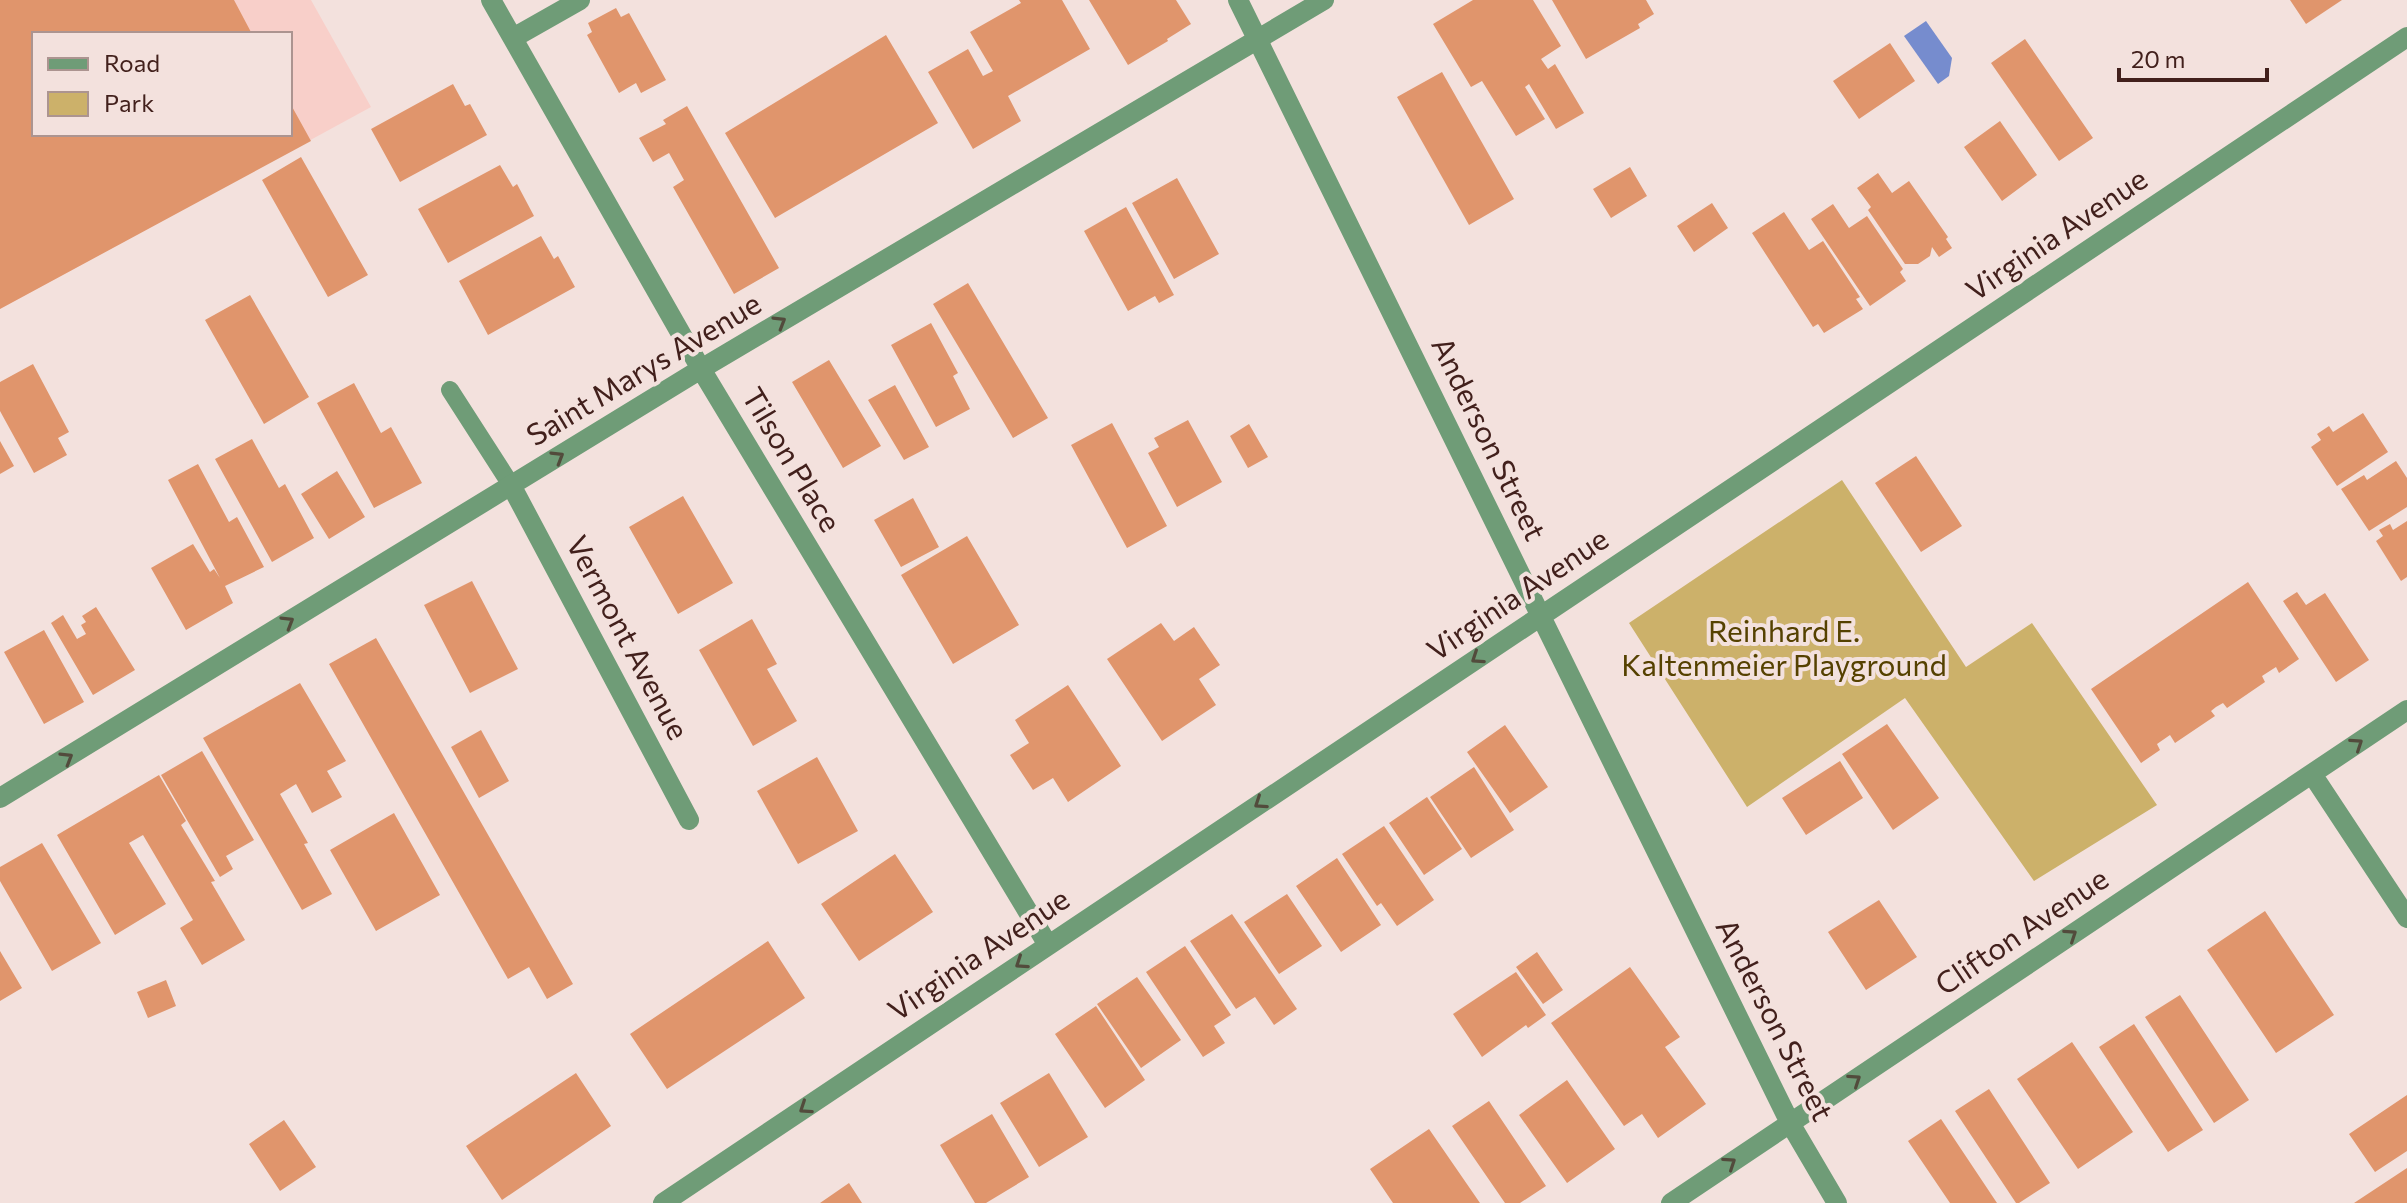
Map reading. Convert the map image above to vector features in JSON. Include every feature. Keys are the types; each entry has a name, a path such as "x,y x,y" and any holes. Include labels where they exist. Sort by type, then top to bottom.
{"street":[{"name":"Tilson Place","path":"491,0 701,369 1048,945"},
{"path":"513,38 580,0"},
{"name":"Anderson Street","path":"1238,0 1790,1123 1837,1203"},
{"name":"Saint Marys Avenue","path":"0,798 701,369 1324,0"},
{"name":"Virginia Avenue","path":"663,1203 2407,37"},
{"name":"Vermont Avenue","path":"511,485 689,820"},
{"name":"Clifton Avenue","path":"1671,1203 2407,710"},
{"path":"2312,774 2407,918"}],"lane":[{"path":"450,390 511,485"}],"shaded area":[{"path":"0,0 311,0 371,107 0,309"}],"green space":[{"name":"Reinhard E. Kaltenmeier Playground","path":"1842,480 1966,667 2032,623 2157,805 2034,881 1905,698 1747,807 1629,623"}],"water":[{"path":"1926,21 1952,58 1949,76 1938,84 1904,36"}],"building":[{"path":"0,0 234,0 251,32 32,32 32,136 292,136 292,107 311,141 0,309"},
{"path":"1019,0 1062,0 1090,49 1008,96 1021,121 973,149 928,72 968,49 983,76 993,71 970,32 1021,3"},
{"path":"1089,0 1176,0 1191,24 1128,65"},
{"path":"1473,0 1533,0 1561,46 1541,59 1548,69 1555,64 1584,113 1556,129 1529,84 1525,87 1545,119 1516,136 1482,81 1471,87 1433,24"},
{"path":"1552,0 1646,0 1654,14 1638,24 1640,28 1586,59"},
{"path":"2290,0 2342,0 2306,24"},
{"path":"616,8 621,17 629,13 666,80 641,93 636,83 619,93 587,35 592,32 588,23"},
{"path":"886,35 938,123 775,218 725,133"},
{"path":"2025,39 2093,138 2059,161 1991,63"},
{"path":"1890,43 1915,81 1859,119 1833,81"},
{"path":"1442,72 1514,199 1469,225 1397,97"},
{"path":"453,84 465,106 470,104 487,135 400,182 371,129"},
{"path":"687,106 779,268 734,294 673,187 684,180 669,153 653,162 639,138 666,124 663,120"},
{"path":"2000,121 2037,175 2002,201 1964,147"},
{"path":"301,157 368,275 328,297 262,180"},
{"path":"500,165 513,187 517,184 534,216 448,263 418,209"},
{"path":"1630,167 1647,196 1611,218 1593,189"},
{"path":"1878,173 1892,193 1909,181 1948,237 1946,239 1952,248 1939,257 1932,247 1930,256 1918,264 1905,264 1868,210 1871,207 1857,188"},
{"path":"1177,178 1219,254 1174,279 1132,203"},
{"path":"1712,203 1728,228 1694,252 1677,226"},
{"path":"1833,204 1849,228 1867,216 1903,269 1900,272 1906,281 1870,306 1811,219"},
{"path":"1126,207 1174,295 1159,303 1155,296 1128,311 1084,231"},
{"path":"1784,212 1809,250 1823,241 1860,297 1856,299 1863,309 1824,333 1818,324 1813,327 1752,233"},
{"path":"541,236 554,259 558,256 575,287 488,335 459,281"},
{"path":"968,283 1048,418 1013,438 933,304"},
{"path":"250,295 309,397 264,424 205,320"},
{"path":"931,323 958,373 953,376 970,409 936,427 891,345"},
{"path":"829,360 881,446 843,468 792,382"},
{"path":"33,364 69,432 58,438 67,455 34,473 0,411 0,382"},
{"path":"354,383 381,433 391,427 422,483 374,508 317,403"},
{"path":"895,385 929,447 904,460 868,400"},
{"path":"2363,413 2388,452 2337,486 2311,447 2321,440 2317,434 2329,426 2333,432"},
{"path":"1188,420 1222,482 1177,507 1148,453 1159,447 1154,438"},
{"path":"1112,423 1167,526 1127,548 1071,445"},
{"path":"1249,424 1268,457 1248,468 1230,436"},
{"path":"252,439 279,488 285,484 314,538 272,562 215,459"},
{"path":"0,441 14,466 0,474"},
{"path":"1916,456 1962,526 1921,552 1875,483"},
{"path":"2396,461 2407,478 2407,507 2369,531 2341,489 2364,475 2367,480"},
{"path":"198,464 229,522 237,517 264,567 225,586 233,603 186,630 151,568 193,544 210,572 214,569 220,578 168,480"},
{"path":"337,471 365,517 329,539 301,494"},
{"path":"683,496 733,583 678,614 629,527"},
{"path":"913,498 939,547 901,567 874,520"},
{"path":"2407,521 2407,577 2401,581 2376,541 2383,536 2379,530 2390,524 2393,530"},
{"path":"967,536 1019,625 953,664 901,575"},
{"path":"472,581 518,669 470,693 424,605"},
{"path":"2248,582 2299,659 2279,673 2276,667 2262,676 2265,682 2227,708 2223,703 2216,707 2211,711 2215,716 2175,743 2170,735 2157,744 2160,750 2141,763 2091,689"},
{"path":"2297,592 2306,605 2325,593 2369,660 2336,682 2283,601"},
{"path":"96,607 135,670 93,695 51,623 63,615 77,639 86,634 81,625 86,622 82,616"},
{"path":"752,619 777,664 767,669 797,721 753,746 699,650"},
{"path":"1161,623 1174,641 1194,627 1220,665 1199,679 1216,705 1162,741 1107,659"},
{"path":"44,630 84,702 44,724 4,652"},
{"path":"376,638 573,984 547,999 529,967 508,979 329,664"},
{"path":"300,683 346,761 327,771 342,797 312,813 296,784 280,794 332,894 302,910 203,738"},
{"path":"1068,685 1121,766 1068,802 1053,778 1033,790 1010,755 1029,743 1015,720"},
{"path":"1887,724 1939,798 1893,830 1842,754"},
{"path":"1505,725 1548,787 1510,813 1467,752"},
{"path":"481,730 509,781 479,798 451,747"},
{"path":"202,751 254,840 226,856 233,869 220,877 161,775"},
{"path":"817,757 858,831 798,864 757,791"},
{"path":"1840,761 1863,798 1806,835 1782,798"},
{"path":"1474,767 1514,830 1471,858 1430,797"},
{"path":"159,775 186,821 181,825 215,881 211,882 245,940 202,965 180,928 193,920 143,835 129,843 166,904 115,935 57,835"},
{"path":"1427,797 1462,849 1424,875 1389,823"},
{"path":"394,813 440,895 376,931 330,850"},
{"path":"1384,826 1434,900 1397,926 1381,903 1377,906 1342,854"},
{"path":"42,843 101,943 52,971 0,881 0,867"},
{"path":"895,854 933,912 859,961 821,904"},
{"path":"1337,858 1381,925 1341,952 1296,886"},
{"path":"1287,894 1322,946 1279,974 1244,922"},
{"path":"1879,900 1917,957 1866,990 1828,932"},
{"path":"2265,911 2334,1015 2276,1053 2207,950"},
{"path":"1232,914 1297,1009 1274,1025 1255,997 1236,1009 1190,941"},
{"path":"768,941 805,998 667,1089 630,1034"},
{"path":"1185,946 1231,1015 1214,1026 1225,1043 1203,1057 1146,972"},
{"path":"0,951 22,988 0,1001"},
{"path":"1537,952 1563,990 1543,1004 1516,967"},
{"path":"1630,967 1680,1037 1665,1047 1706,1104 1658,1138 1642,1114 1624,1126 1551,1023"},
{"path":"1516,972 1546,1015 1528,1028 1526,1025 1482,1057 1453,1014"},
{"path":"1137,977 1181,1040 1141,1068 1097,1004"},
{"path":"166,980 176,1006 148,1018 137,992"},
{"path":"2180,995 2249,1100 2214,1123 2145,1017"},
{"path":"1096,1006 1145,1080 1105,1108 1055,1034"},
{"path":"2134,1024 2203,1130 2168,1152 2099,1047"},
{"path":"2072,1042 2133,1132 2078,1169 2017,1079"},
{"path":"576,1073 611,1126 502,1200 466,1146"},
{"path":"1049,1073 1088,1137 1039,1167 1000,1103"},
{"path":"1567,1080 1615,1149 1567,1183 1519,1115"},
{"path":"1989,1089 2050,1183 2019,1203 2016,1203 1955,1111"},
{"path":"2407,1095 2407,1151 2375,1172 2349,1134"},
{"path":"1489,1101 1546,1186 1520,1203 1505,1203 1452,1126"},
{"path":"992,1114 1029,1177 986,1203 975,1203 940,1145"},
{"path":"1941,1119 1997,1203 1950,1203 1908,1141"},
{"path":"284,1120 316,1167 280,1191 249,1144"},
{"path":"1429,1129 1480,1203 1393,1203 1370,1169"},
{"path":"2407,1168 2407,1203 2354,1203"},
{"path":"849,1183 862,1203 820,1203"}]}
